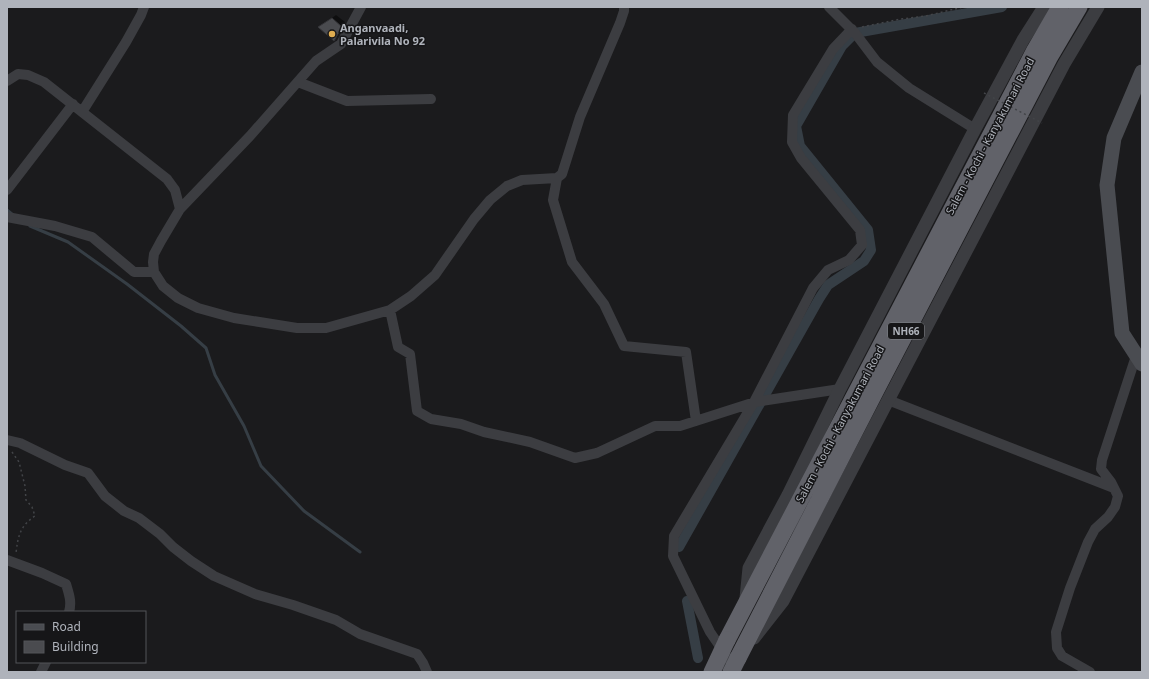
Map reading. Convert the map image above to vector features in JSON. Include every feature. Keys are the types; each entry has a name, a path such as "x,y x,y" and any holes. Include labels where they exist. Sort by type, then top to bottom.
{"highway":[{"name":"Salem - Kochi - Kanyakumari Road","path":"712,672 1034,50 1060,7"},
{"name":"Salem - Kochi - Kanyakumari Road","path":"735,667 872,398 1049,58 1079,7"}],"main road":[{"path":"1139,360 1122,333 1107,185 1114,138 1142,72"}],"street":[{"path":"82,112 126,42 144,7"},
{"path":"361,7 341,44 316,61 250,136 180,209 161,240 154,254 153,262 154,272 163,286 178,298 198,308 242,320 297,328 326,328 390,310 411,296 435,275 474,219 490,200 507,186 522,180 557,178 562,174 580,117 620,23 624,7"},
{"path":"830,7 852,30 877,62 908,88 975,129"},
{"path":"746,604 749,568 788,495 840,389 975,129 1023,40 1044,7"},
{"path":"852,30 833,49 793,115 792,142 801,158 860,230 862,245 849,260 828,270 813,288 754,402 674,536 673,556 710,632 735,667 783,601 1064,64 1098,7"},
{"path":"7,81 18,74 28,75 44,82 167,179 175,190 180,209"},
{"path":"298,82 347,101 431,99"},
{"path":"7,190 73,104"},
{"path":"557,178 553,200 572,262 604,304 624,346 686,352 696,421"},
{"path":"7,217 55,226 92,237 134,272 154,272"},
{"path":"390,310 398,347 410,354 416,411 431,419 461,424 484,432 530,442 575,458 596,452 655,426 680,426 754,402 840,389"},
{"path":"1090,672 1062,656 1056,648 1056,632 1070,588 1088,542 1095,529 1108,517 1115,507 1118,496 1111,482 1101,469 1102,460 1139,360"},
{"path":"888,400 1114,488"},
{"path":"8,444 20,443 65,465 88,473 105,496 124,511 139,518 191,562 214,576 254,594 293,605 336,620 360,634 417,654 427,672"},
{"path":"11,561 66,584 71,606 69,611"},
{"path":"41,672 46,663"}],"path":[{"path":"852,30 901,19 926,16 963,7"},
{"path":"984,93 1042,122"},
{"path":"8,444 19,462 25,486 26,500 32,507 35,516 28,521 20,531 11,561"}],"building":[{"name":"Anganvaadi, Palarivila No 92","path":"332,18 342,27 334,41 318,27"}],"waterway":[{"path":"679,547 828,285 864,261 871,250 868,230 800,146 796,126 842,46 855,33 1002,7"},
{"path":"7,210 13,215"},
{"path":"30,226 68,242 127,284 181,326 206,348 215,375 244,426 261,466 304,511 360,552"},
{"path":"687,601 698,658"}],"place":[{"name":"Anganvaadi, Palarivila No 92","path":"332,34"}]}
